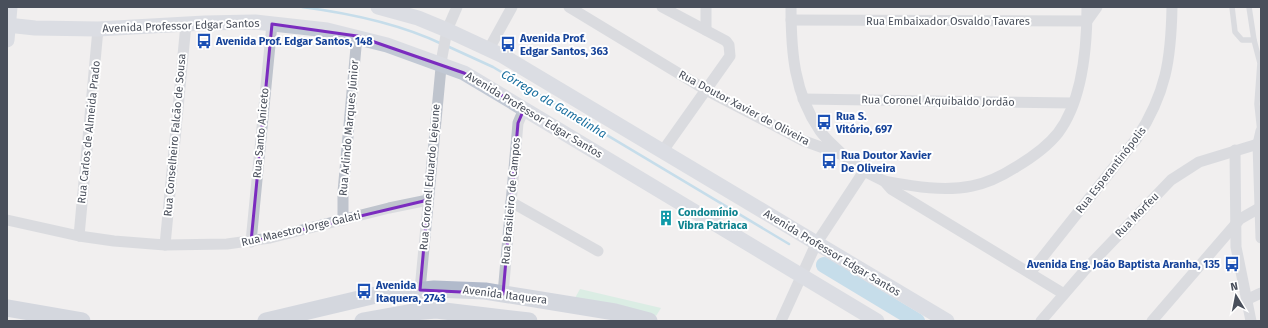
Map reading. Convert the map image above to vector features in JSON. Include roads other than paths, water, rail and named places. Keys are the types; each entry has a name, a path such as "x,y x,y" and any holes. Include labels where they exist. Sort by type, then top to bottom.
{"main road":[{"name":"Avenida Professor Edgar Santos","path":"378,7 418,18 446,34 488,49 531,72 662,152 947,321"},
{"name":"Avenida Professor Edgar Santos","path":"8,24 35,28 98,29 186,24 272,24 328,30 357,36 441,61 464,73 877,321"},
{"name":"Avenida Itaquera","path":"266,321 376,296 420,290 485,291 615,312 649,321"},
{"path":"7,308 82,321"},
{"name":"Avenida Itaquera","path":"364,321 413,312 436,316 529,321"}],"street":[{"name":"Rua Coronel Eduardo Lejeune","path":"420,290 441,61 446,34 457,7"},
{"path":"488,49 512,7"},
{"name":"Rua Doutor Xavier de Oliveira","path":"569,7 706,90 804,142 843,155 864,171 884,181 891,189 1064,294"},
{"path":"662,7 726,41 731,51 730,56 721,71 662,152"},
{"path":"706,7 706,30"},
{"path":"791,7 792,55 803,99 821,132 843,155"},
{"path":"884,181 924,188 971,187 988,182 1021,164 1044,147 1058,133 1067,118 1073,103 1084,63 1087,7"},
{"path":"1087,21 1097,7"},
{"name":"Rua Esperantinópolis","path":"1030,273 1137,138 1150,118 1161,94 1168,69 1172,7"},
{"name":"Rua Embaixador Osvaldo Tavares","path":"791,20 1087,21"},
{"name":"Rua Conselheiro Falcão de Sousa","path":"165,245 186,24"},
{"name":"Rua Santo Aniceto","path":"251,242 272,24"},
{"name":"Rua Carlos de Almeida Prado","path":"78,236 98,29"},
{"name":"Rua Arlindo Marques Júnior","path":"343,220 343,192 357,36"},
{"name":"Rua Coronel Arquibaldo Jordão","path":"803,99 1073,103"},
{"name":"Rua Brasileiro de Campos","path":"503,294 518,123 524,109"},
{"path":"1260,132 1258,144 1261,238"},
{"name":"Rua Morfeu","path":"1040,321 1171,180 1199,162 1258,144"},
{"path":"1235,150 1236,247 1251,321"},
{"path":"781,321 816,244 864,171"},
{"name":"Rua Maestro Jorge Galati","path":"7,220 78,236 165,245 251,242 389,208 428,200"},
{"path":"511,202 598,251"},
{"path":"1152,321 1236,224 1245,215 1260,208"},
{"path":"1246,300 1261,293"}],"lane":[{"path":"1232,7 1235,32 1242,40 1254,40"},
{"path":"1249,7 1254,40 1260,63 1257,104 1260,132"}],"waterway":[{"name":"Córrego da Gamelinha","path":"302,7 337,12 374,20 409,31 442,44"},
{"name":"Córrego da Gamelinha","path":"447,46 493,67 789,244"},
{"name":"Córrego da Gamelinha","path":"824,265 917,321"}],"place":[{"name":"Avenida Prof. Edgar Santos, 148","path":"204,41"},
{"name":"Avenida Prof. Edgar Santos, 363","path":"508,44"},
{"name":"Rua S. Vitório, 697","path":"824,122"},
{"name":"Rua Doutor Xavier De Oliveira","path":"829,161"},
{"name":"Condomínio Vibra Patriaca","path":"666,218"},
{"name":"Avenida Eng. João Baptista Aranha, 135","path":"1232,264"},
{"name":"Avenida Itaquera, 2743","path":"364,291"}]}
